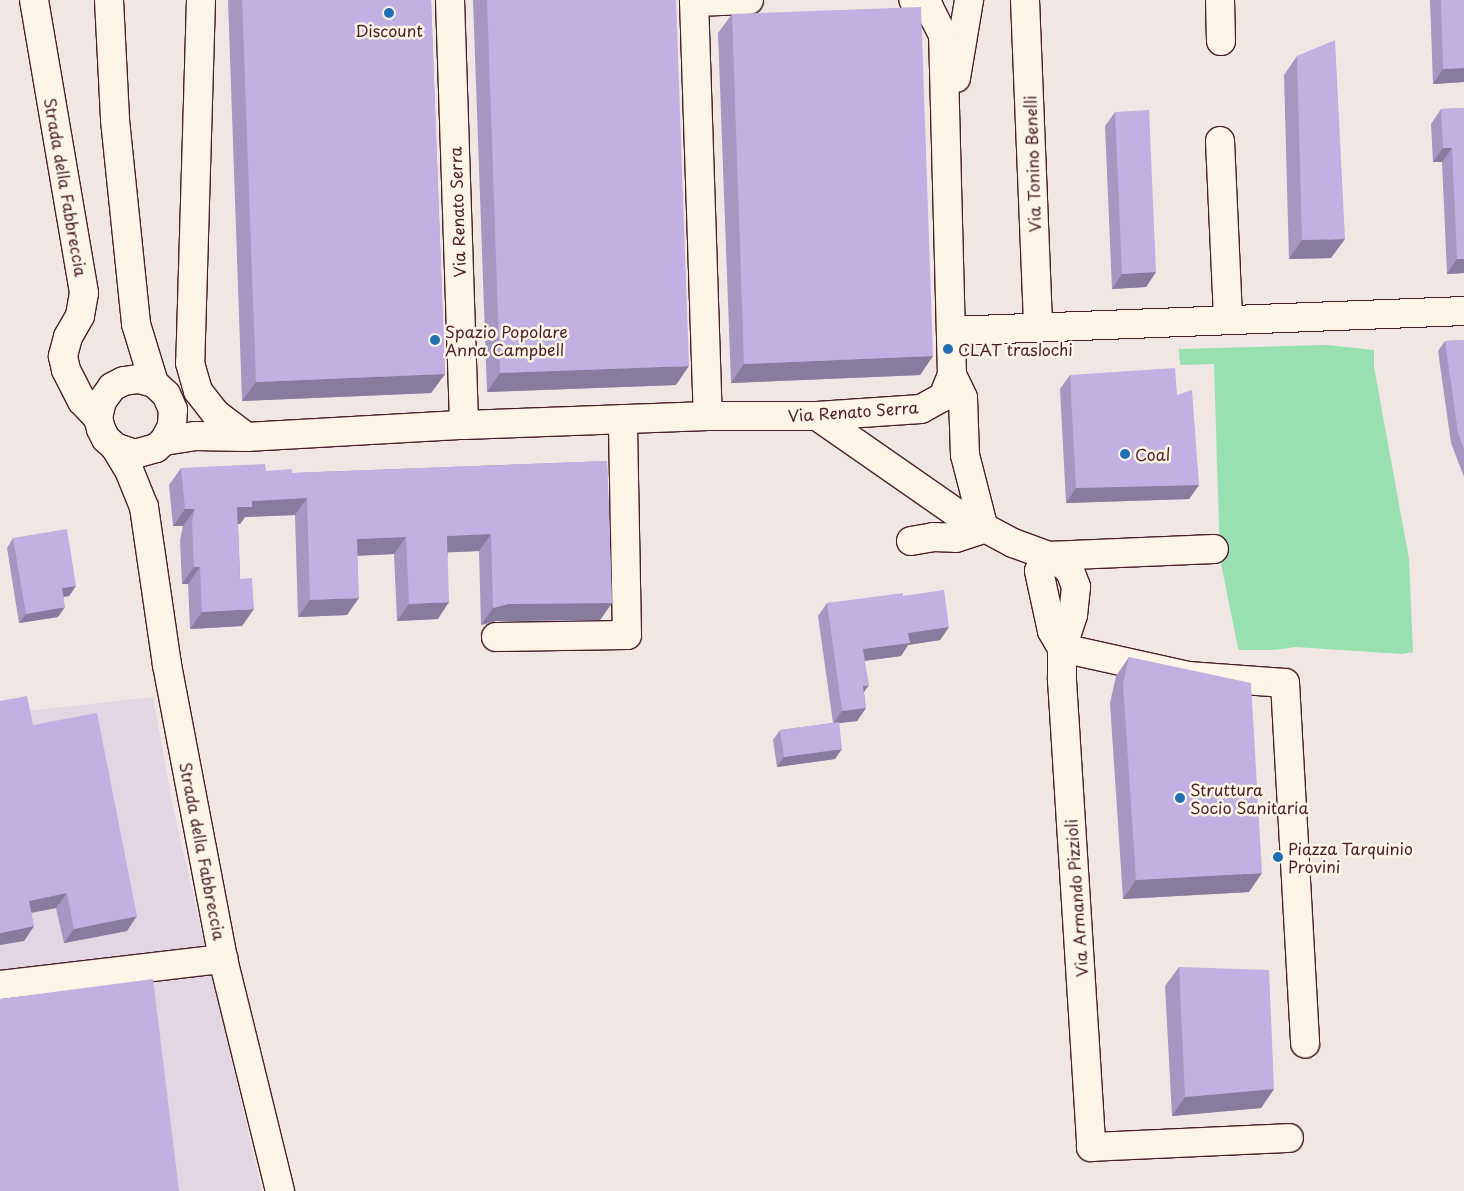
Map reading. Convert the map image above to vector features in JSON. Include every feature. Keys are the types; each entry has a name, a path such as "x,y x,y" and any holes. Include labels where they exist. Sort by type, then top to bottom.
{"street":[{"name":"Strada della Fabbreccia","path":"34,0 84,293 80,316 68,336 63,356 66,370 82,401 98,418 103,434 115,448 129,470 144,507 167,665 223,958 280,1191"},
{"name":"Strada della Fabbreccia","path":"108,0 115,120 136,324 154,383 166,394 173,410 172,426 160,444 149,469 144,507"},
{"name":"Via Renato Serra","path":"450,0 464,425"},
{"path":"708,416 694,1 749,0"},
{"name":"Via Renato Serra","path":"160,444 195,436 246,437 464,425 708,416 817,416 921,409 943,397 952,375 943,35 929,7 913,0"},
{"name":"Via Renato Serra","path":"946,136 969,0"},
{"name":"Via Tonino Benelli","path":"1025,0 1038,327"},
{"path":"1220,0 1221,41"},
{"path":"201,3 190,363 198,392 216,414 246,437"},
{"path":"1220,141 1228,320"},
{"path":"951,331 1464,311"},
{"name":"Strada della Fabbreccia","path":"98,418 102,401 118,384 136,324"},
{"path":"66,370 89,382 118,384 139,379 154,383"},
{"path":"952,375 963,398 965,454 984,528 956,538 922,539 955,512"},
{"name":"Via Armando Pizzioli","path":"817,416 955,512 1022,546 1048,556 1070,571 1076,586 1073,615 1062,648 1062,680 1091,1148 1289,1138"},
{"path":"496,637 627,635 624,419"},
{"path":"115,448 135,454 160,444"},
{"path":"1048,556 1214,549"},
{"path":"1062,648 1188,676 1285,683 1305,1043"},
{"path":"0,985 223,958"}],"shaded area":[{"path":"153,697 173,807 262,1191 0,1191 0,714"}],"green space":[{"path":"1327,345 1374,350 1374,367 1409,559 1413,652 1402,654 1296,647 1273,650 1239,650 1238,648 1220,559 1214,364 1180,365 1179,349"}],"building":[{"path":"242,0 431,0 445,374 256,382"},
{"path":"487,0 676,0 689,366 500,373"},
{"path":"1441,0 1464,0 1464,68 1443,69"},
{"path":"921,7 933,356 744,364 732,14"},
{"path":"1335,40 1345,239 1302,240 1297,56"},
{"path":"1464,108 1464,259 1457,259 1452,148 1443,148 1441,109"},
{"path":"1149,110 1156,272 1122,274 1115,112"},
{"path":"1464,340 1464,449 1458,433 1445,341"},
{"name":"Coal","path":"1175,368 1177,395 1192,390 1199,485 1076,488 1070,375"},
{"path":"607,461 612,603 508,604 493,608 491,534 447,536 449,602 409,604 406,537 357,539 359,598 310,600 307,498 252,501 252,507 237,507 240,579 252,578 254,609 202,612 200,567 194,567 192,523 195,509 185,509 181,468 265,464 266,471 292,469 292,473"},
{"path":"67,529 76,586 62,588 65,607 26,614 13,538"},
{"path":"944,590 949,627 908,633 910,643 863,649 869,685 863,686 866,708 842,711 827,603 903,593 903,596"},
{"name":"Struttura Socio Sanitaria","path":"1129,657 1251,683 1262,873 1136,880 1123,684"},
{"path":"27,696 33,725 97,713 137,916 74,929 67,893 29,901 34,926 0,933 0,701"},
{"path":"839,722 842,749 784,757 780,730"},
{"path":"1179,967 1269,970 1274,1089 1185,1097"},
{"path":"153,979 179,1191 0,1191 0,999"}],"place":[{"name":"Discount","path":"389,13"},
{"name":"Spazio Popolare Anna Campbell","path":"435,340"},
{"name":"CLAT traslochi","path":"948,349"},
{"name":"Coal","path":"1125,454"},
{"name":"Struttura Socio Sanitaria","path":"1180,798"},
{"name":"Piazza Tarquinio Provini","path":"1278,857"}]}
